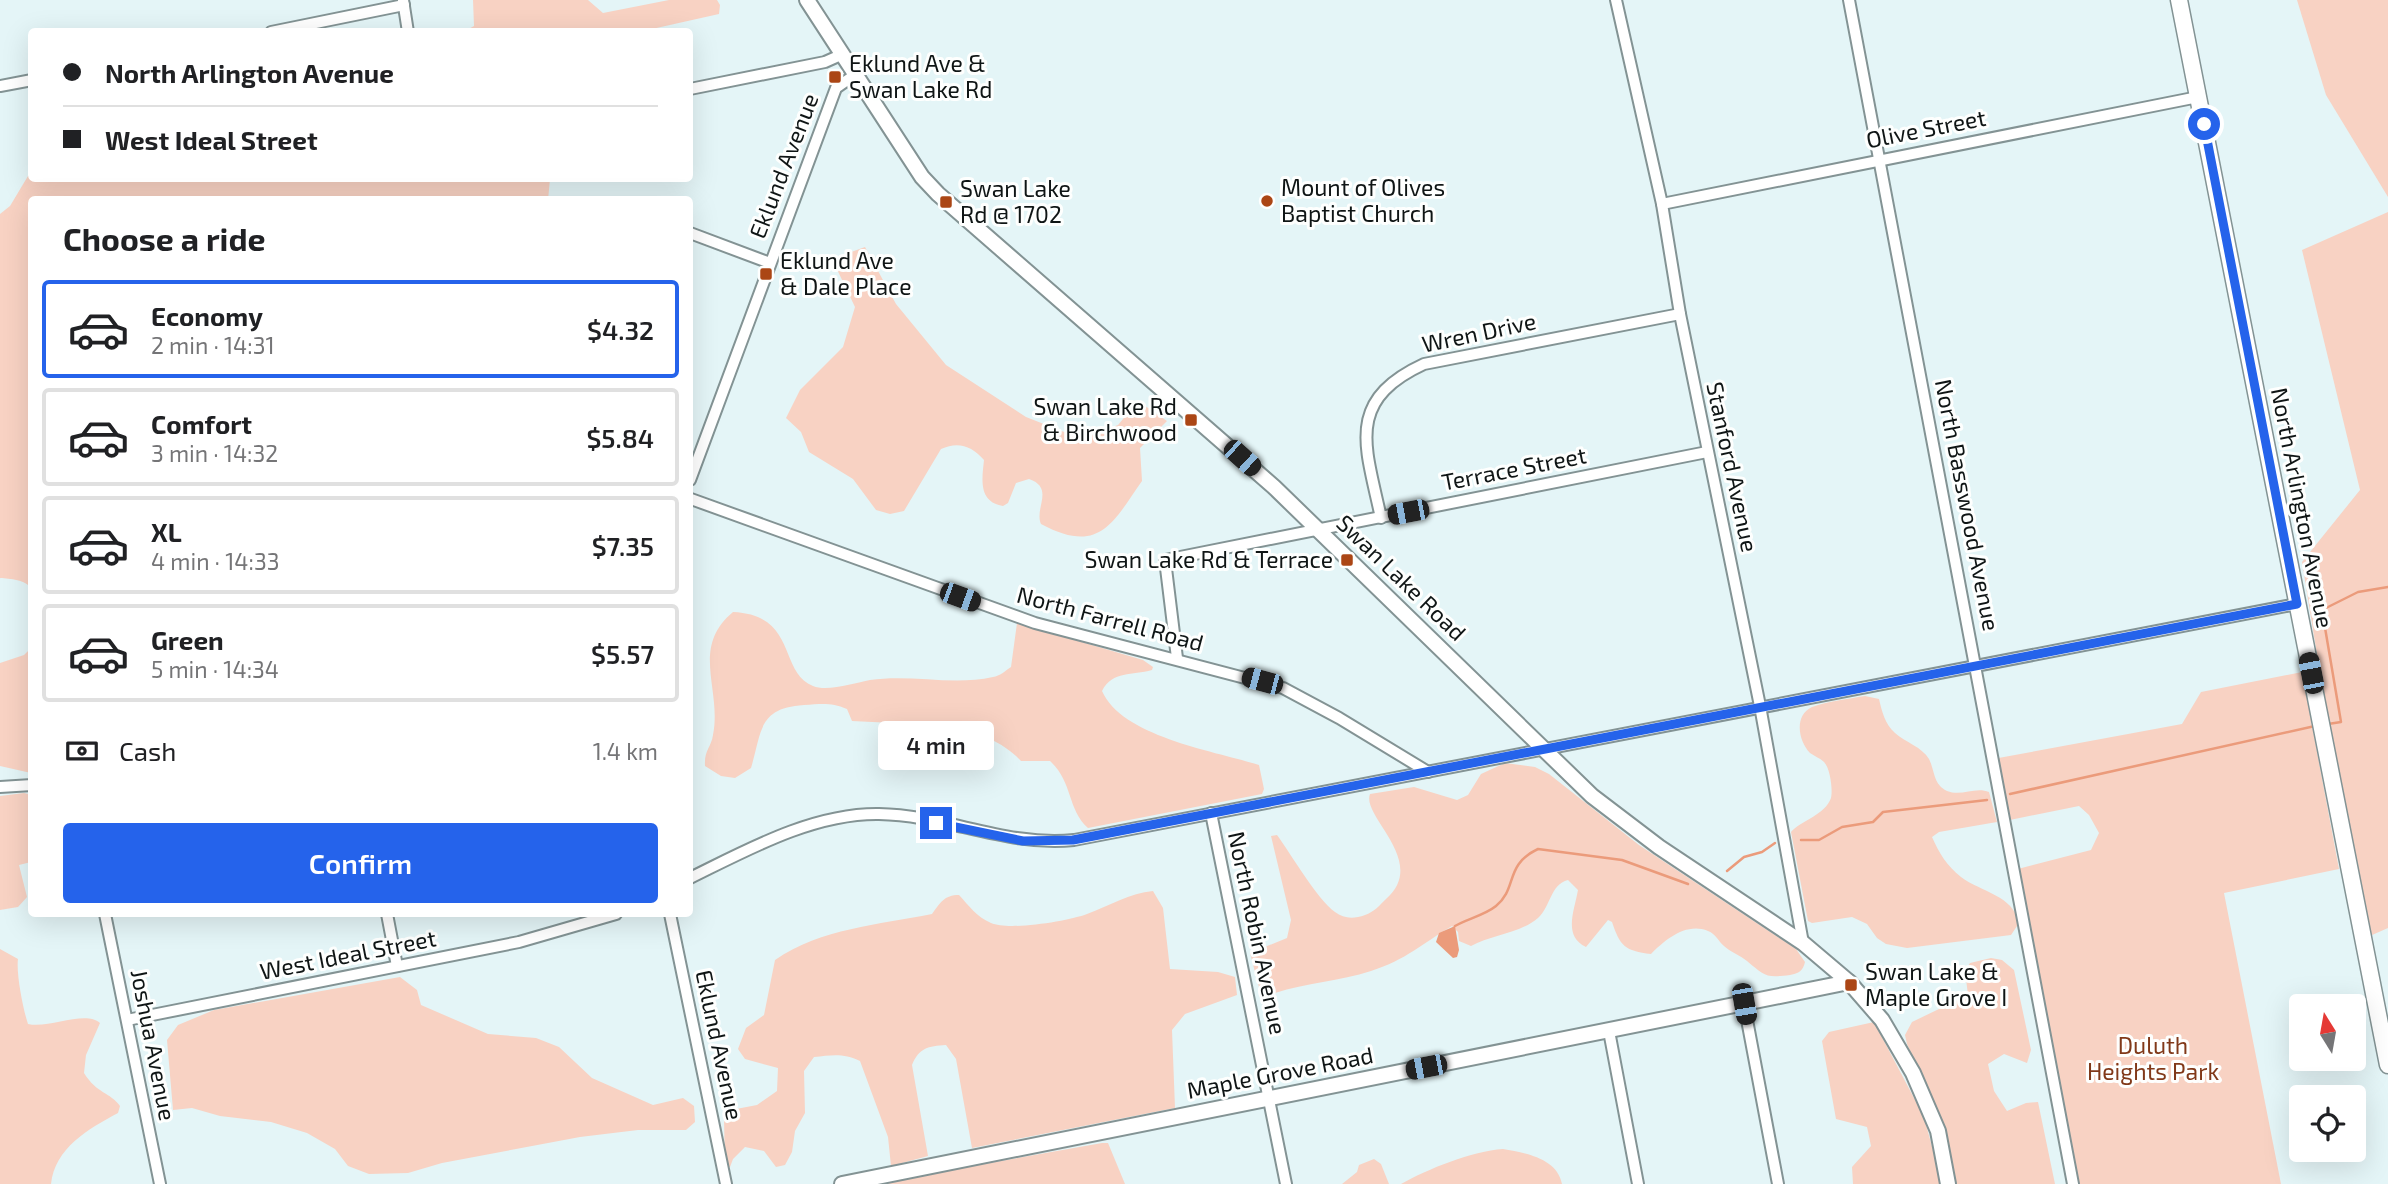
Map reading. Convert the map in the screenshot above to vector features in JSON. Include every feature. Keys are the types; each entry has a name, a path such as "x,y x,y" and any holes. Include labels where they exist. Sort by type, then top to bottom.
{"main road":[{"name":"North Arlington Avenue","path":"2179,0 2321,725 2384,1018 2388,1065"}],"street":[{"name":"Swan Lake Road","path":"807,0 922,177 938,194 1143,371 1317,527 1541,748 1611,811 1803,943 1849,982 1882,1020 1913,1073 1938,1131 1948,1184"},
{"name":"Stanford Avenue","path":"1616,0 1662,204 1680,314 1760,706 1803,943"},
{"name":"North Basswood Avenue","path":"1849,0 2073,1184"},
{"path":"289,28 403,2 407,28"},
{"path":"693,88 825,62 843,54"},
{"name":"Eklund Avenue","path":"693,472 836,88 856,74"},
{"path":"0,86 28,81"},
{"name":"Olive Street","path":"1662,204 2198,97"},
{"path":"693,234 770,263"},
{"name":"Wren Drive","path":"1381,517 1364,439 1372,404 1400,376 1424,364 1680,314"},
{"name":"Terrace Street","path":"1177,658 1165,559 1707,452"},
{"name":"North Farrell Road","path":"693,498 1026,621 1177,658 1283,688 1429,772"},
{"path":"693,877 781,836 858,815 911,817 1038,842 1073,840 2297,604"},
{"path":"0,787 28,785"},
{"name":"North Robin Avenue","path":"1211,813 1286,1184"},
{"name":"Joshua Avenue","path":"106,917 160,1184"},
{"path":"388,917 397,966"},
{"name":"West Ideal Street","path":"127,1020 549,935 606,917"},
{"name":"Eklund Avenue","path":"671,917 726,1184"},
{"name":"Maple Grove Road","path":"842,1184 1849,982"},
{"path":"1744,1004 1778,1184"},
{"path":"1609,1031 1639,1184"}],"green space":[{"path":"473,0 588,0 603,13 669,0 717,0 720,5 719,14 656,28 470,28 474,26"},
{"path":"2297,0 2388,0 2388,197 2326,95"},
{"path":"28,176 28,182 550,182 548,196 28,196 28,585 22,581 0,578 0,214 10,206"},
{"path":"2388,212 2388,928 2363,939 2302,562 2360,490 2302,250"},
{"path":"865,247 896,304 946,365 1026,417 1082,439 1118,425 1138,401 1167,421 1140,448 1142,481 1112,522 1091,535 1077,536 1061,533 1041,524 1041,488 1029,479 1016,483 1008,503 1003,506 995,504 985,495 983,489 984,460 970,448 959,445 941,449 904,511 890,514 876,510 853,479 809,452 801,432 786,418 800,390 843,347 855,307 832,259"},
{"path":"733,612 754,615 768,623 778,633 802,679 819,688 833,688 870,680 963,680 996,676 1011,667 1017,623 1143,660 1153,667 1152,670 1117,677 1106,684 1102,691 1113,707 1149,731 1195,748 1259,765 1264,789 1262,794 1088,828 1076,812 1063,778 1050,761 1021,761 1005,747 986,737 942,726 852,721 847,709 826,704 789,707 770,716 760,733 751,768 735,778 721,776 705,766 715,718 710,655 720,626"},
{"path":"28,651 28,772 0,766 0,663 24,655"},
{"name":"Duluth Heights Park","path":"2302,672 2339,869 2224,893 2281,1184 2073,1184 2014,870 2091,850 2099,833 2089,815 2079,806 2005,821 1993,759 2182,724 2201,692"},
{"path":"1865,696 1879,699 1884,717 1892,729 1926,755 1942,788 1953,793 1979,790 1989,792 1997,822 1939,832 1932,837 1944,859 1956,873 2010,906 2019,923 2011,935 1907,948 1886,944 1877,938 1867,924 1852,917 1812,923 1808,921 1791,832 1824,809 1831,798 1832,789 1826,765 1810,753 1803,742 1800,722 1806,711 1812,707"},
{"path":"1505,763 1535,767 1549,774 1639,845 1796,949 1805,962 1802,970 1790,975 1766,975 1726,948 1711,932 1700,929 1676,934 1651,954 1625,946 1612,922 1608,920 1586,947 1574,937 1572,930 1578,890 1568,880 1554,891 1538,918 1515,931 1471,946 1459,941 1458,932 1452,926 1404,956 1371,971 1275,993 1259,987 1250,953 1287,938 1291,920 1271,836 1277,835 1312,887 1335,912 1349,918 1368,914 1386,899 1397,885 1400,870 1391,841 1370,804 1370,794 1414,787 1457,800 1468,795 1481,774"},
{"path":"28,794 28,863 19,865 27,897 18,907 0,910 0,796"},
{"path":"1153,891 1163,908 1170,969 1218,972 1235,977 1237,995 1185,1014 1172,1030 1175,1108 972,1148 956,1059 946,1045 934,1046 921,1051 912,1065 928,1156 891,1166 888,1137 860,1061 832,1055 814,1057 804,1071 805,1113 795,1131 792,1152 785,1165 776,1167 764,1151 745,1147 733,1159 730,1167 725,1168 724,1118 736,1109 757,1105 777,1091 778,1068 745,1059 738,1049 746,1028 764,1015 775,960 793,949 831,934 932,914 943,900 954,895 959,895 986,921 1011,926 1078,917 1128,897"},
{"path":"0,949 18,959 20,991 28,1024 85,1018 100,1023 86,1055 84,1073 120,1106 118,1113 85,1133 66,1150 54,1171 51,1184 0,1184"},
{"path":"1991,958 2002,960 2014,970 2031,1050 2027,1063 2004,1054 1988,1064 1994,1091 2007,1111 2026,1103 2038,1102 2055,1184 1956,1184 1944,1128 1907,1044 1905,1035 1912,1022 1968,995 1965,971 1970,963"},
{"path":"400,977 417,990 421,1005 488,1034 536,1038 559,1047 592,1078 653,1105 683,1098 694,1106 695,1122 686,1130 638,1130 580,1137 442,1163 408,1173 369,1174 348,1166 335,1149 307,1133 271,1122 220,1116 192,1108 173,1110 167,1040 178,1025 214,1010"},
{"path":"1874,1022 1924,1117 1942,1184 1853,1184 1852,1167 1871,1146 1867,1127 1836,1119 1822,1041 1829,1032"},
{"path":"1102,1143 1108,1143 1125,1184 871,1184"},
{"path":"1503,1149 1539,1158 1554,1168 1562,1184 1401,1184 1450,1162"},
{"path":"1374,1159 1381,1164 1389,1184 1342,1184 1357,1172 1359,1165"}],"shaded area":[{"path":"1455,926 1459,950 1457,957 1453,958 1436,942 1439,933"}],"waterway":[{"path":"2328,724 2341,722 2322,610 2358,592 2388,587"},
{"path":"2010,794 2315,726"},
{"path":"1801,840 1819,840 1842,827 1873,822 1883,812 1987,800"},
{"path":"1727,871 1744,857 1762,852 1775,843"},
{"path":"1455,926 1496,906 1507,892 1520,862 1538,849 1622,860 1688,884"}],"place":[{"name":"Eklund Ave & Swan Lake Rd","path":"835,77"},
{"name":"Mount of Olives Baptist Church","path":"1267,201"},
{"name":"Swan Lake Rd @ 1702","path":"946,202"},
{"name":"Eklund Ave & Dale Place","path":"766,274"},
{"name":"Swan Lake Rd & Birchwood","path":"1191,420"},
{"name":"Swan Lake Rd & Terrace","path":"1347,560"},
{"name":"Swan Lake & Maple Grove I","path":"1851,985"}],"route":[{"path":"936,823 1023,841 1073,840 2297,604 2204,124"}]}
